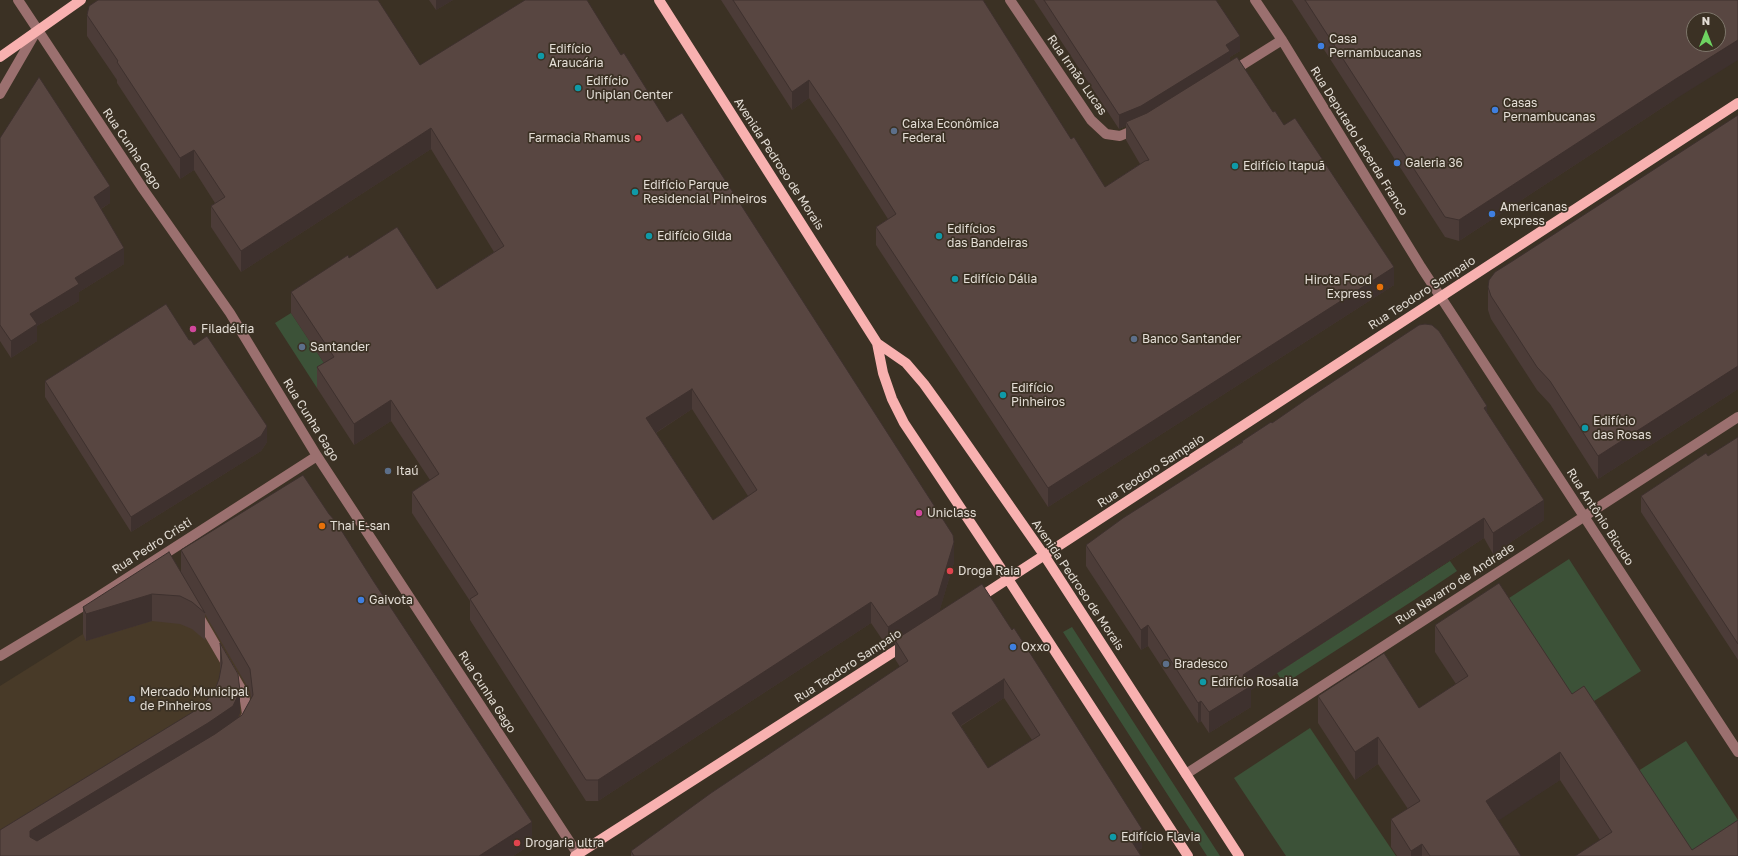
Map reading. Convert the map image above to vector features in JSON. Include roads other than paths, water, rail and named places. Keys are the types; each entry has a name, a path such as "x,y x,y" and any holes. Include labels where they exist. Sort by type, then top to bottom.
{"main road":[{"path":"0,57 81,0"},
{"name":"Avenida Pedroso de Morais","path":"659,0 877,343 883,373 892,399 904,423 1008,579 1188,856"},
{"name":"Rua Teodoro Sampaio","path":"969,603 1738,103"},
{"name":"Avenida Pedroso de Morais","path":"877,343 906,364 924,384 1044,555 1239,856"},
{"name":"Rua Teodoro Sampaio","path":"577,855 915,638"}],"street":[{"name":"Rua Cunha Gago","path":"18,0 143,189 230,313 317,456 577,855"},
{"name":"Rua Irmão Lucas","path":"1010,0 1091,120 1106,134 1120,136 1150,122"},
{"name":"Rua Deputado Lacerda Franco","path":"1255,0 1282,40 1441,297"},
{"path":"0,94 37,30"},
{"path":"1222,77 1282,40"},
{"name":"Rua Antônio Bicudo","path":"1441,297 1584,516 1734,739 1738,752"},
{"name":"Rua Navarro de Andrade","path":"1186,774 1738,417"},
{"name":"Rua Pedro Cristi","path":"0,656 165,558 317,456"},
{"path":"194,608 244,694 247,714 238,732"}],"place":[{"name":"Casa Pernambucanas","path":"1321,46"},
{"name":"Edifício Araucária","path":"541,56"},
{"name":"Edifício Uniplan Center","path":"578,88"},
{"name":"Casas Pernambucanas","path":"1495,110"},
{"name":"Caixa Econômica Federal","path":"894,131"},
{"name":"Farmacia Rhamus","path":"638,138"},
{"name":"Galeria 36","path":"1397,163"},
{"name":"Edifício Itapuã","path":"1235,166"},
{"name":"Edifício Parque Residencial Pinheiros","path":"635,192"},
{"name":"Americanas express","path":"1492,214"},
{"name":"Edifício Gilda","path":"649,236"},
{"name":"Edifícios das Bandeiras","path":"939,236"},
{"name":"Edifício Dália","path":"955,279"},
{"name":"Hirota Food Express","path":"1380,287"},
{"name":"Filadélfia","path":"193,329"},
{"name":"Banco Santander","path":"1134,339"},
{"name":"Santander","path":"302,347"},
{"name":"Edifício Pinheiros","path":"1003,395"},
{"name":"Edifício das Rosas","path":"1585,428"},
{"name":"Itaú","path":"388,471"},
{"name":"Uniclass","path":"919,513"},
{"name":"Thai E-san","path":"322,526"},
{"name":"Droga Raia","path":"950,571"},
{"name":"Gaivota","path":"361,600"},
{"name":"Oxxo","path":"1013,647"},
{"name":"Bradesco","path":"1166,664"},
{"name":"Edifício Rosalia","path":"1203,682"},
{"name":"Mercado Municipal de Pinheiros","path":"132,699"},
{"name":"Edifício Flavia","path":"1113,837"},
{"name":"Drogaria ultra","path":"517,843"}]}
